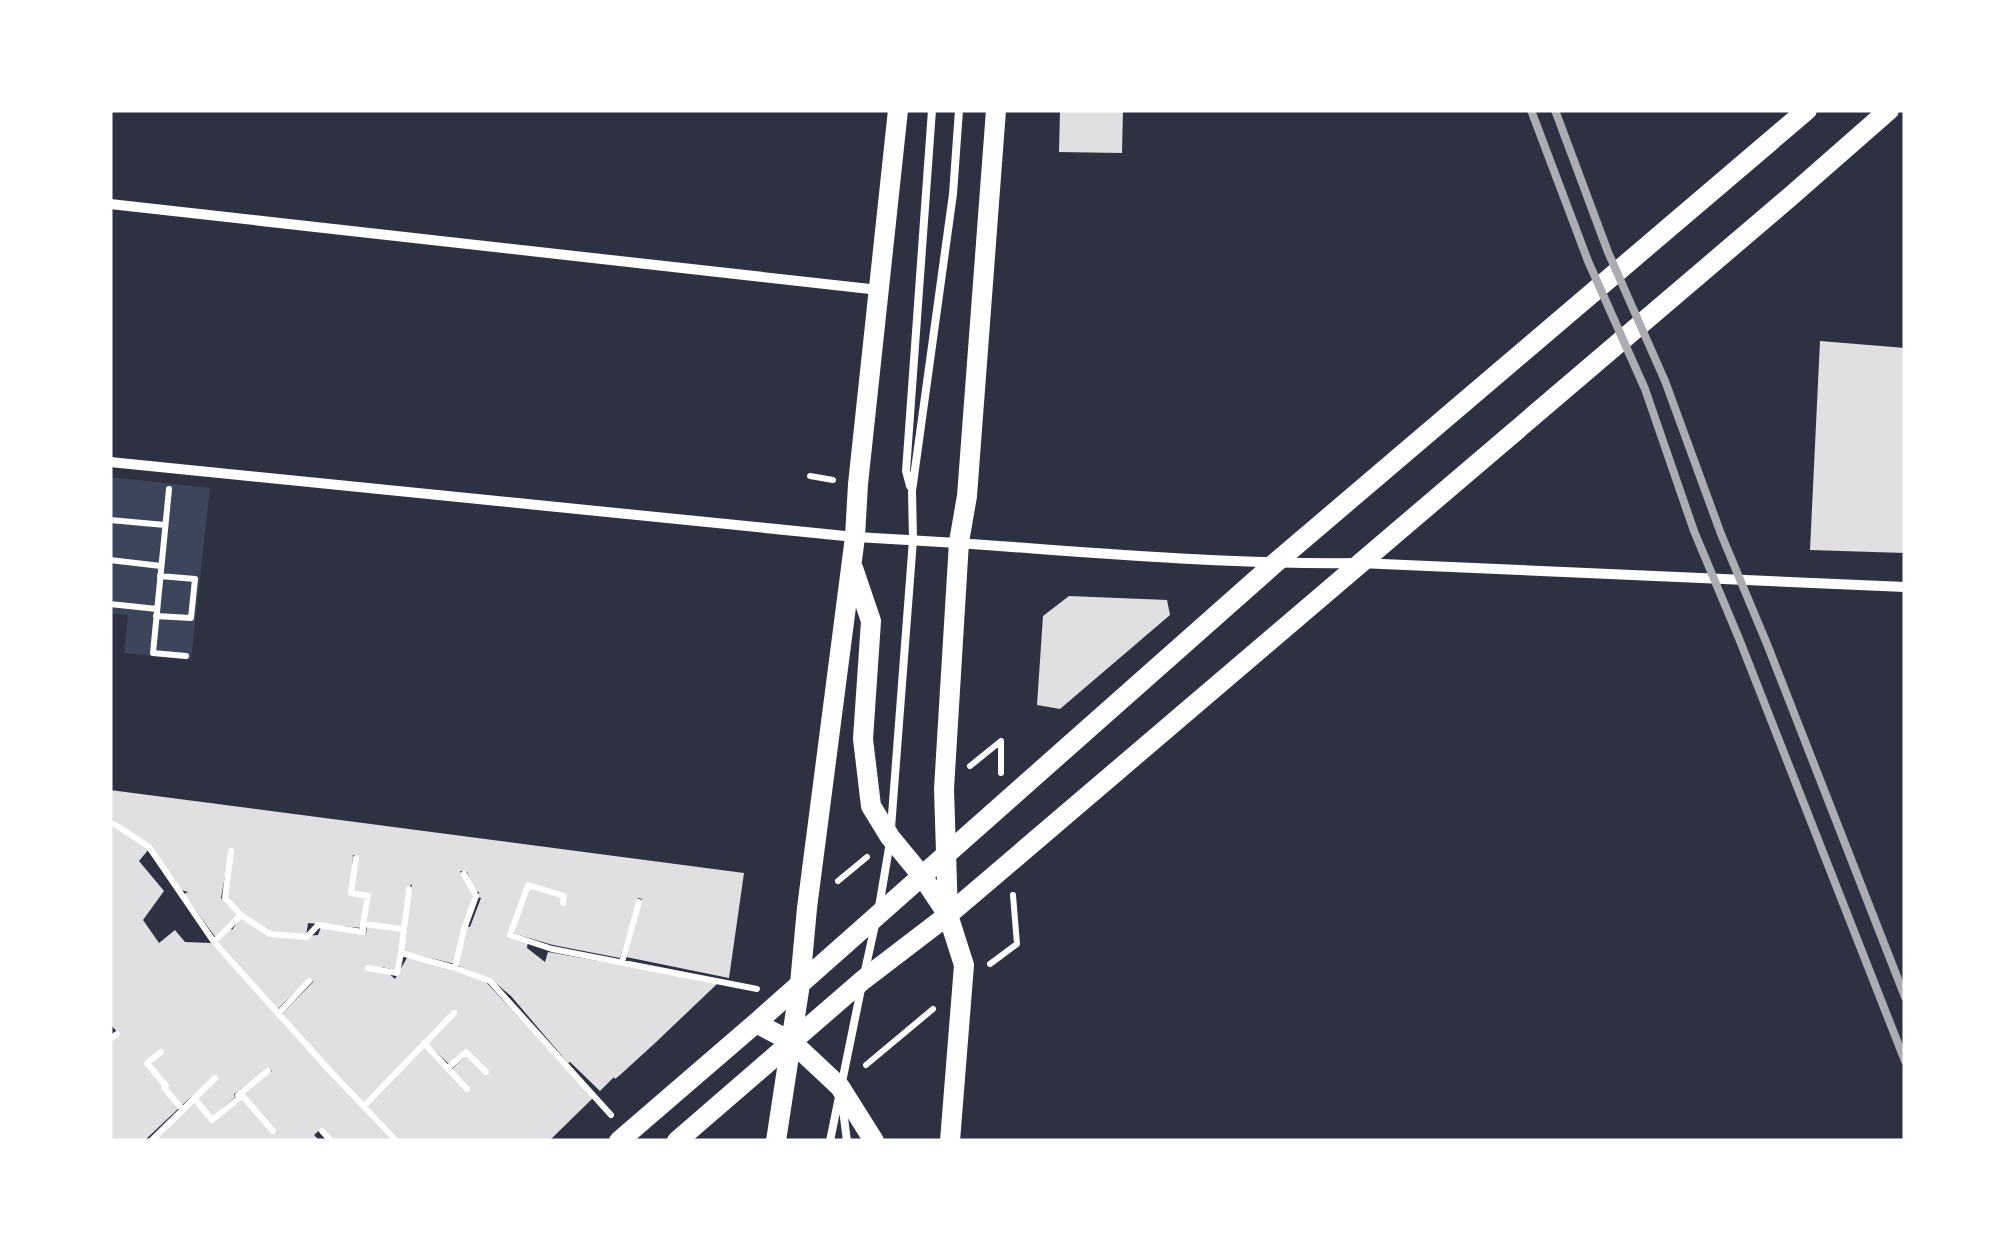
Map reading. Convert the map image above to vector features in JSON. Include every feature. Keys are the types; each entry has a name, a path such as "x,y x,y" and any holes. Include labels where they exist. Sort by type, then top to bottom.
{"main road":[{"path":"776,1141 792,1042 794,990 855,537 898,110"},
{"path":"950,1141 964,965 948,914 944,789 959,542 966,496 996,110"},
{"path":"623,1137 1785,120 1808,110"},
{"path":"677,1141 1888,110"},
{"path":"850,561 871,620 863,738 871,806 948,914"},
{"path":"756,1023 792,1042 840,1087 874,1141"}],"street":[{"path":"110,204 880,290"},
{"path":"110,462 855,537 1274,564 1358,564 1905,587"}],"lane":[{"path":"912,490 906,471 932,110"},
{"path":"830,1141 890,837 913,540 912,490 953,194 959,110"},
{"path":"840,1087 846,1141"}],"path":[{"path":"171,468 153,653 186,656"},
{"path":"110,520 165,525"},
{"path":"110,560 161,566"},
{"path":"110,604 191,618 195,579 160,576"},
{"path":"110,822 149,847 214,942 397,1141"},
{"path":"231,851 224,898 270,934 288,936 306,937 318,925 362,932 368,896 351,893 356,858"},
{"path":"456,968 476,896 464,874"},
{"path":"563,904 564,896 528,884 510,935 552,949 794,990"},
{"path":"368,968 397,973 409,888"},
{"path":"622,962 639,902"},
{"path":"214,942 242,915"},
{"path":"364,924 403,929"},
{"path":"840,1087 1016,944 1016,924"},
{"path":"401,952 490,981 623,1137"},
{"path":"278,1014 309,981"},
{"path":"364,1106 454,1013"},
{"path":"424,1043 468,1088"},
{"path":"161,1052 147,1063 183,1110"},
{"path":"448,1068 466,1052 486,1072"},
{"path":"194,1098 212,1120 268,1072"},
{"path":"151,1141 215,1078"},
{"path":"240,1094 272,1131"},
{"path":"322,1131 331,1141"}],"shaded area":[{"path":"110,477 210,488 191,660 124,653 128,615 110,613"}],"building":[{"path":"1060,110 1123,110 1122,153 1059,152"},
{"path":"1820,341 1905,348 1905,553 1810,550"},
{"path":"1069,596 1167,600 1170,615 1060,709 1037,705 1043,616"},
{"path":"110,790 744,873 729,978 626,957 642,899 638,898 620,958 512,933 528,886 567,895 527,883 508,935 528,941 527,948 545,962 548,952 717,982 600,1091 568,1063 511,996 491,979 458,966 466,926 470,927 481,898 467,872 460,871 473,896 455,964 402,951 412,884 408,888 402,928 365,923 369,895 353,893 358,856 353,855 350,896 366,896 362,928 308,923 306,936 318,935 321,927 366,934 367,925 402,930 396,970 381,967 395,979 408,956 484,980 594,1097 549,1141 401,1141 366,1105 424,1046 451,1070 467,1055 488,1072 466,1049 449,1064 427,1043 438,1026 364,1104 281,1015 313,982 309,978 277,1010 216,942 232,930 243,914 226,899 230,849 221,898 239,914 216,938 184,894 188,892 181,890 149,846 110,817"},
{"path":"110,823 149,849 139,861 164,891 143,920 159,943 175,930 185,942 211,943 394,1141 333,1141 322,1128 314,1135 320,1141 154,1141 194,1102 211,1122 242,1098 273,1134 276,1132 243,1094 272,1071 269,1068 234,1094 212,1117 197,1098 215,1076 181,1106 146,1063 179,1108 144,1141 110,1141 110,1042 120,1035 110,1024"}],"railway":[{"path":"1531,110 1588,261 1645,389 1694,531 1905,1061"},
{"path":"1555,110 1905,997"}]}
